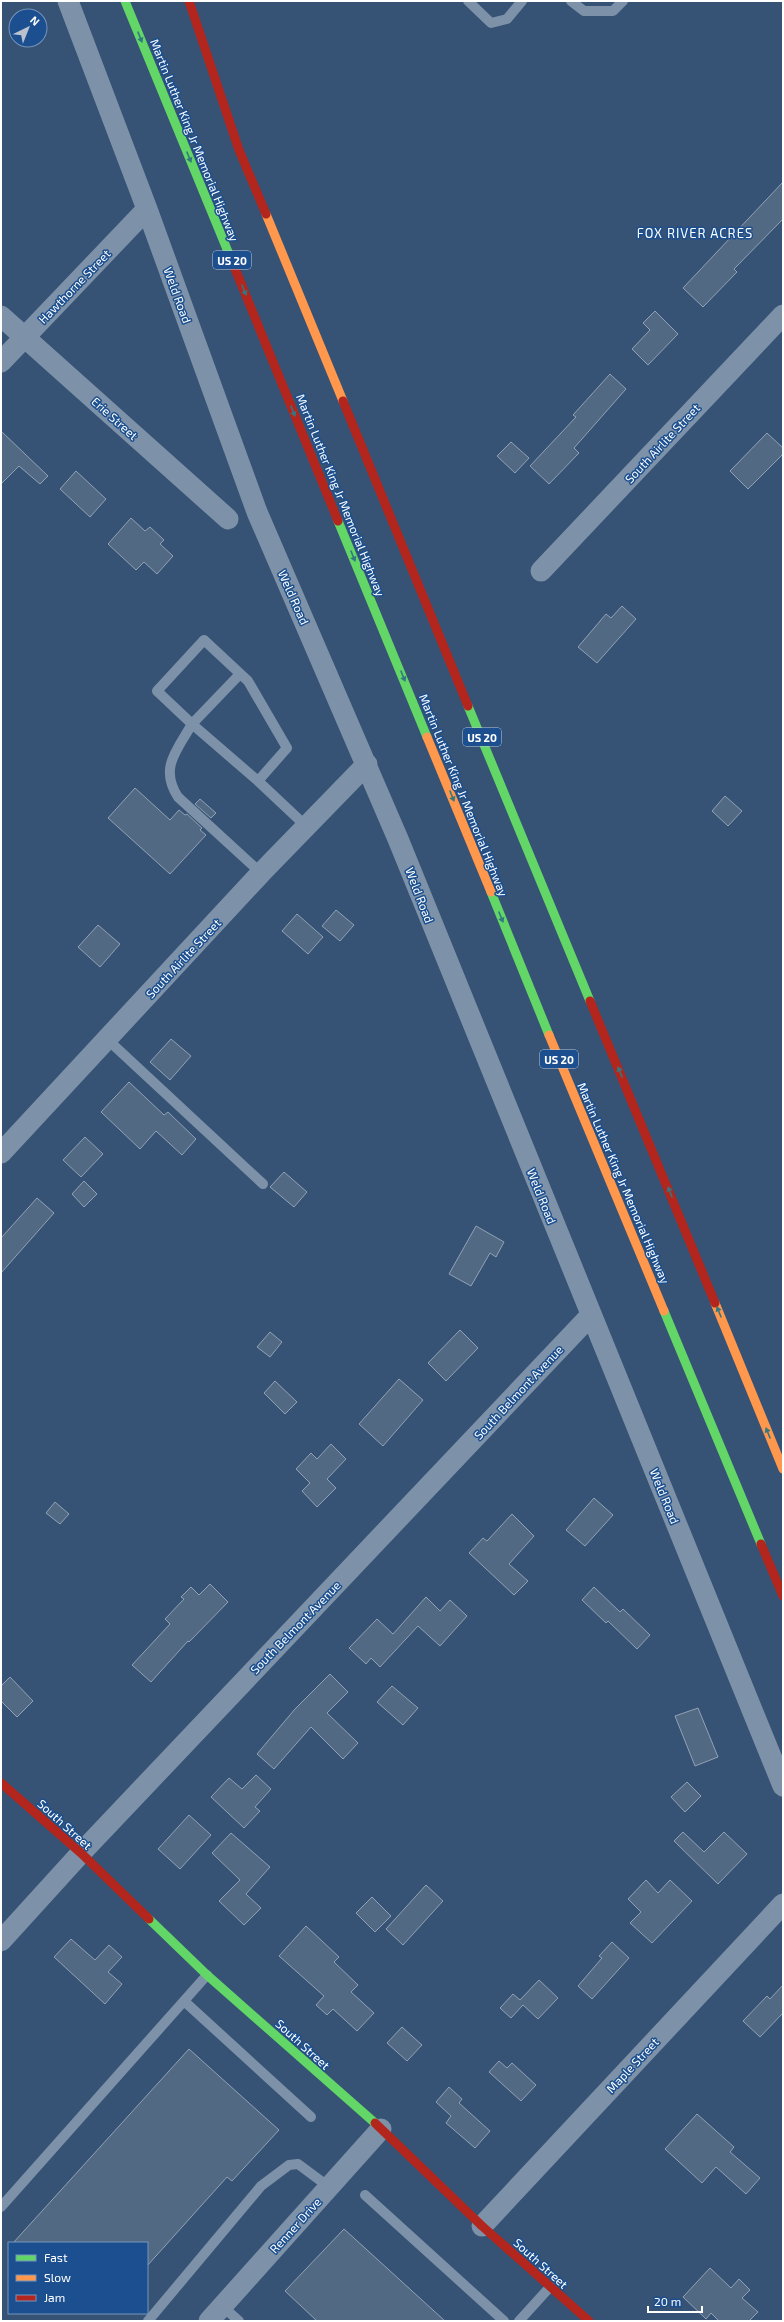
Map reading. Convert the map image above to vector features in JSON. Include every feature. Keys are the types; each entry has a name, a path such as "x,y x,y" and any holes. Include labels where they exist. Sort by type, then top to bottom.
{"main road":[{"name":"Martin Luther King Jr Memorial Highway","path":"125,1 583,1116 783,1596"},
{"name":"US 20","path":"189,1 239,150 783,1469"},
{"name":"South Street","path":"1,1783 81,1853 207,1975 381,2130 482,2226 589,2321"}],"street":[{"name":"Weld Road","path":"68,1 147,209 257,512 367,764 783,1786"},
{"name":"Hawthorne Street","path":"1,362 147,209"},
{"name":"South Airlite Street","path":"541,571 783,315"},
{"name":"Erie Street","path":"1,316 228,519"},
{"name":"South Airlite Street","path":"1,1153 108,1040 261,873 367,764"},
{"name":"South Belmont Avenue","path":"1,1941 81,1853 591,1315"},
{"name":"Maple Street","path":"482,2226 783,1904"},
{"name":"Renner Drive","path":"216,2314 381,2130"}],"lane":[{"path":"468,1 491,23 507,19 522,1"},
{"path":"571,1 584,11 613,11 623,1"},
{"path":"258,781 286,748 248,681 204,640 157,691 307,827"},
{"path":"240,674 192,724 170,762 168,773 171,786 178,797 261,873"},
{"path":"108,1040 263,1184"},
{"path":"1,2207 207,1975"},
{"path":"184,2001 311,2117"},
{"path":"148,2321 262,2186 288,2165 298,2164 330,2187"},
{"path":"365,2196 504,2321"},
{"path":"519,2321 550,2287"},
{"path":"216,2314 239,2321"}],"building":[{"path":"783,182 783,219 734,269 737,272 703,307 683,288"},
{"path":"655,311 678,334 648,365 632,349 650,330 643,323"},
{"path":"610,374 626,389 574,448 579,453 549,484 530,466 576,417 573,415"},
{"path":"1,431 48,476 40,484 19,466 1,484"},
{"path":"767,433 783,448 783,454 748,489 730,471"},
{"path":"511,442 529,458 515,473 497,456"},
{"path":"76,471 106,499 90,517 60,489"},
{"path":"131,518 145,531 150,527 164,540 160,544 173,556 157,574 144,562 136,570 108,544"},
{"path":"622,606 636,619 597,663 578,647 606,614 611,618"},
{"path":"135,788 170,820 179,810 185,815 187,814 202,828 200,830 206,835 170,874 108,818"},
{"path":"725,796 742,811 728,826 712,811"},
{"path":"200,799 216,813 211,818 195,804"},
{"path":"336,910 354,925 340,941 322,926"},
{"path":"297,914 323,937 308,954 282,931"},
{"path":"98,925 120,944 100,967 78,947"},
{"path":"171,1039 191,1056 170,1080 150,1062"},
{"path":"129,1082 164,1115 168,1112 196,1139 182,1155 156,1131 140,1149 101,1112"},
{"path":"85,1137 103,1154 81,1177 63,1160"},
{"path":"284,1172 307,1192 294,1207 270,1187"},
{"path":"84,1181 97,1194 84,1207 72,1194"},
{"path":"37,1198 54,1213 1,1273 1,1238"},
{"path":"476,1226 504,1242 496,1257 490,1253 471,1286 449,1274"},
{"path":"460,1330 478,1348 446,1381 428,1363"},
{"path":"270,1332 282,1342 270,1357 257,1347"},
{"path":"399,1379 423,1400 383,1446 359,1424"},
{"path":"275,1381 297,1402 285,1414 264,1393"},
{"path":"331,1444 346,1459 327,1479 336,1488 317,1507 302,1491 310,1483 296,1469 311,1453 317,1459"},
{"path":"594,1498 613,1515 585,1546 566,1530"},
{"path":"55,1502 69,1514 60,1524 46,1513"},
{"path":"512,1514 534,1536 509,1564 528,1581 514,1595 469,1553 483,1538 487,1541"},
{"path":"210,1584 228,1602 189,1642 188,1641 151,1682 132,1665 170,1624 165,1619 184,1599 181,1597 191,1587 199,1595"},
{"path":"594,1587 620,1612 623,1609 650,1635 637,1649 608,1621 606,1623 582,1600"},
{"path":"426,1597 440,1611 450,1600 467,1616 440,1646 418,1626 380,1667 371,1658 366,1664 349,1648 377,1619 393,1634"},
{"path":"330,1674 348,1692 327,1713 358,1743 343,1759 311,1727 274,1769 257,1754 295,1709"},
{"path":"10,1677 33,1701 17,1717 1,1701 1,1686"},
{"path":"392,1686 418,1708 403,1725 377,1702"},
{"path":"698,1708 718,1757 695,1766 675,1716"},
{"path":"256,1775 271,1789 255,1807 260,1811 244,1828 211,1797 229,1778 242,1789"},
{"path":"687,1782 701,1796 685,1812 671,1797"},
{"path":"189,1815 211,1835 180,1869 158,1849"},
{"path":"683,1832 704,1852 724,1832 747,1854 718,1884 674,1841"},
{"path":"231,1833 270,1867 246,1894 261,1908 244,1925 219,1901 240,1880 212,1853"},
{"path":"646,1880 658,1893 670,1880 692,1901 652,1943 630,1923 641,1912 628,1899"},
{"path":"426,1885 443,1901 403,1945 386,1929"},
{"path":"372,1897 391,1916 375,1932 356,1913"},
{"path":"306,1926 339,1957 334,1962 358,1985 351,1992 374,2013 357,2031 333,2009 327,2015 316,2005 324,1996 279,1956"},
{"path":"71,1939 95,1960 109,1945 122,1957 108,1972 122,1984 105,2004 54,1957"},
{"path":"612,1942 629,1958 592,1999 578,1986 602,1958 599,1956"},
{"path":"539,1980 558,1998 538,2019 523,2005 511,2018 500,2008 513,1994 520,2000"},
{"path":"783,1985 783,2013 760,2037 743,2021 767,1996 770,1999"},
{"path":"402,2027 422,2045 407,2061 387,2043"},
{"path":"189,2049 279,2130 232,2181 227,2177 148,2265 148,2242 14,2242"},
{"path":"499,2061 507,2068 512,2063 536,2085 521,2101 489,2072"},
{"path":"449,2087 462,2099 459,2103 490,2131 475,2148 446,2123 451,2116 436,2102"},
{"path":"697,2114 734,2147 730,2152 760,2178 746,2194 716,2167 702,2183 665,2149"},
{"path":"344,2229 445,2321 317,2321 285,2291"},
{"path":"710,2268 731,2288 739,2279 750,2290 742,2298 758,2312 749,2321 719,2321 711,2313 706,2319 683,2297"}],"traffic: fast":[{"path":"125,1 231,259"},
{"path":"338,521 427,737"},
{"path":"468,706 590,1001"},
{"path":"491,892 549,1035"},
{"path":"664,1311 761,1544"},
{"path":"149,1919 207,1975 375,2123"}],"traffic: slow":[{"path":"266,214 343,401"},
{"path":"427,737 491,892"},
{"path":"549,1035 664,1311"},
{"path":"715,1303 783,1469"}],"traffic: jam":[{"path":"189,1 239,150 266,214"},
{"path":"231,259 338,521"},
{"path":"343,401 468,706"},
{"path":"590,1001 715,1303"},
{"path":"761,1544 783,1596"},
{"path":"1,1783 81,1853 149,1919"},
{"path":"375,2123 482,2226 589,2321"}],"district":[{"name":"FOX RIVER ACRES","path":"695,233"}]}
